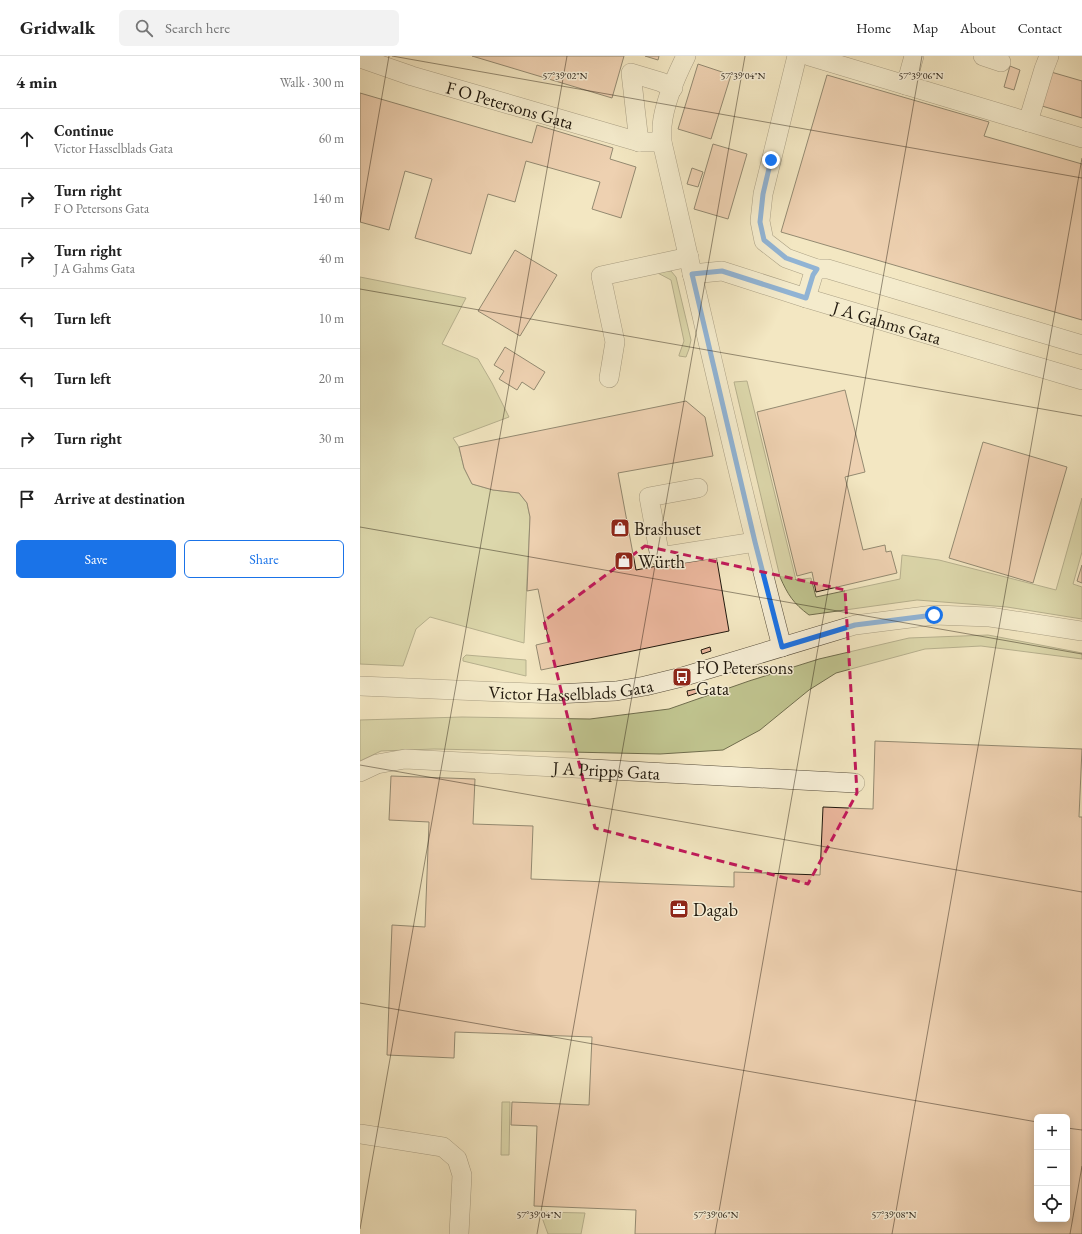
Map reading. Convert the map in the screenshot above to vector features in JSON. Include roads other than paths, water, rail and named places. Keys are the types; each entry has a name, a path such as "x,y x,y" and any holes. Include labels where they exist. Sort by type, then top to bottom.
{"street":[{"path":"686,56 679,70 666,106 662,125 662,142 755,542 782,647"},
{"path":"797,56 763,194 760,222 764,240 786,258 817,269 828,269 1082,345"},
{"path":"809,56 1082,138"},
{"path":"906,85 914,56"},
{"path":"983,56 1001,62"},
{"path":"1028,122 1049,56"},
{"name":"F O Petersons Gata","path":"360,58 412,76 639,142 662,142"},
{"path":"639,142 631,73 661,82 673,88"},
{"name":"J A Gahms Gata","path":"609,378 615,342 601,276 690,266 722,271 806,298 1082,380"},
{"path":"806,298 813,275 817,269"},
{"path":"698,488 649,497 660,557 755,542"},
{"name":"Victor Hasselblads Gata","path":"360,686 555,694 616,691 682,677 855,625 934,615 990,617 1082,631"},
{"name":"J A Pripps Gata","path":"360,772 377,764 405,759 855,783"},
{"path":"360,1134 443,1146 457,1159 462,1175 459,1234"}],"place":[{"name":"Brashuset","path":"620,528"},
{"name":"Würth","path":"624,561"},
{"name":"FO Peterssons Gata","path":"682,677"},
{"name":"Dagab","path":"679,909"}]}
